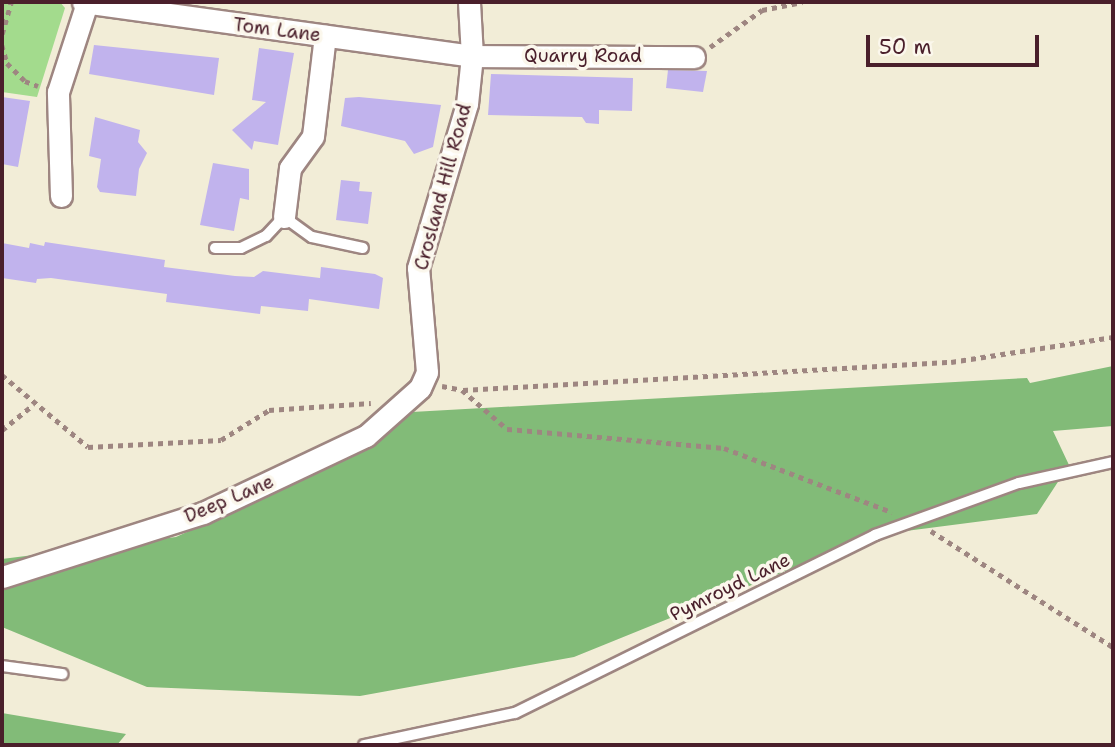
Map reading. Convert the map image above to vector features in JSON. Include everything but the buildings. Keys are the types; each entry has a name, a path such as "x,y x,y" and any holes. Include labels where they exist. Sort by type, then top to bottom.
{"street":[{"name":"Crosland Hill Road","path":"425,377 418,302 418,268 467,104 472,56 469,2"},
{"name":"Tom Lane","path":"85,4 203,11 325,36 472,56"},
{"path":"61,196 58,92 85,4"},
{"path":"284,217 290,168 313,136 325,36"},
{"name":"Quarry Road","path":"472,56 694,57"},
{"name":"Deep Lane","path":"2,577 204,513 366,436 410,400 425,377"}],"lane":[{"path":"215,247 241,248 266,236 284,217 312,237 363,248"},
{"name":"Pymroyd Lane","path":"364,745 515,713 875,535 1019,482 1113,463"},
{"path":"2,666 62,674"}],"path":[{"path":"2,34 11,2"},
{"path":"694,57 762,10 802,2"},
{"path":"2,45 7,63 25,81 58,92"},
{"path":"462,390 951,362 1113,337"},
{"path":"2,375 33,405 88,447 221,440 269,410 410,400"},
{"path":"425,377 462,390 507,429 724,448 914,520 1113,648"},
{"path":"2,430 33,405"}],"green space":[{"path":"2,2 60,2 65,8 37,97 2,92"},
{"path":"1113,366 1113,426 1053,431 1069,465 1037,514 875,535 574,657 360,696 147,687 2,627 2,559 176,537 370,448 412,412 1027,378 1030,383"},
{"path":"2,713 126,734 117,745 2,745"}]}
